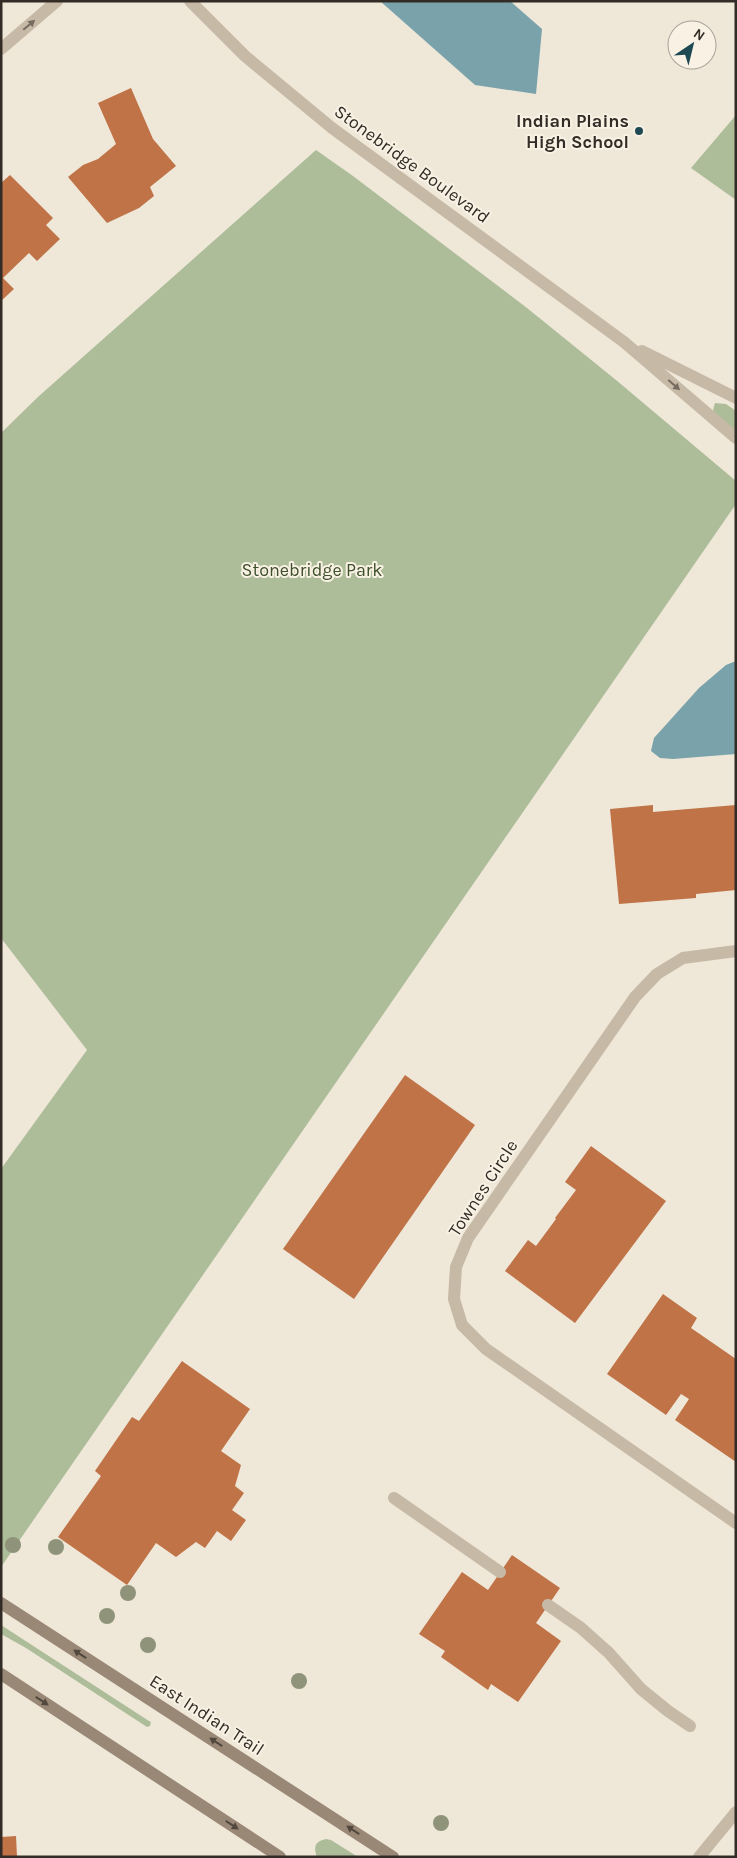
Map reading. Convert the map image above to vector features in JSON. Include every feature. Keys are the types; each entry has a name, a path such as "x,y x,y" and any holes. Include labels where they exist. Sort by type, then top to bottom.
{"main road":[{"name":"East Indian Trail","path":"1,1603 393,1857"},
{"path":"1,1674 280,1857"}],"street":[{"path":"1,49 58,1"},
{"name":"Stonebridge Boulevard","path":"190,1 245,56 332,128 624,342 736,438"},
{"name":"Stonebridge Boulevard","path":"624,342 736,398"},
{"name":"Townes Circle","path":"736,951 684,958 657,974 636,997 468,1238 456,1267 454,1299 462,1325 486,1349 736,1522"},
{"path":"394,1498 500,1572"},
{"path":"548,1605 582,1628 609,1653 640,1688 690,1726"},
{"path":"699,1857 736,1812"}],"green space":[{"path":"736,115 736,200 691,168"},
{"name":"Stonebridge Park","path":"316,150 527,308 736,481 736,504 1,1567 1,1169 87,1050 1,938 1,433 39,396"},
{"path":"715,403 726,404 736,411 736,432 717,417 713,410"},
{"path":"1,1625 151,1722 150,1726 147,1727 26,1648 1,1634"},
{"path":"326,1839 331,1840 358,1857 317,1857 315,1850 317,1843"}],"water":[{"path":"380,1 510,1 542,29 536,94 475,85"},
{"path":"736,661 736,754 673,759 660,758 651,751 654,738 699,688 726,665"}],"building":[{"path":"131,88 153,139 176,166 150,187 154,196 139,208 107,223 68,177 83,165 98,159 116,144 98,103"},
{"path":"10,175 53,218 46,225 60,239 37,261 29,253 3,278 14,289 1,301 1,183"},
{"path":"653,805 653,812 736,805 736,890 696,894 696,898 619,904 610,809"},
{"path":"405,1075 475,1125 354,1299 283,1249"},
{"path":"591,1146 666,1201 575,1323 505,1271 528,1240 536,1246 576,1190 565,1182"},
{"path":"663,1294 697,1318 691,1328 736,1359 736,1462 675,1420 689,1399 681,1394 666,1415 607,1374"},
{"path":"182,1361 250,1409 221,1451 241,1465 235,1486 244,1493 232,1510 246,1520 231,1541 217,1531 205,1548 196,1542 176,1557 156,1543 127,1585 58,1537 101,1476 95,1471 132,1417 139,1421"},
{"path":"512,1555 560,1588 536,1623 561,1641 518,1702 491,1684 488,1690 441,1657 445,1651 419,1634 462,1572 488,1590"},
{"path":"16,1836 17,1857 1,1857 1,1837"}],"place":[{"name":"Indian Plains High School","path":"639,131"}]}
